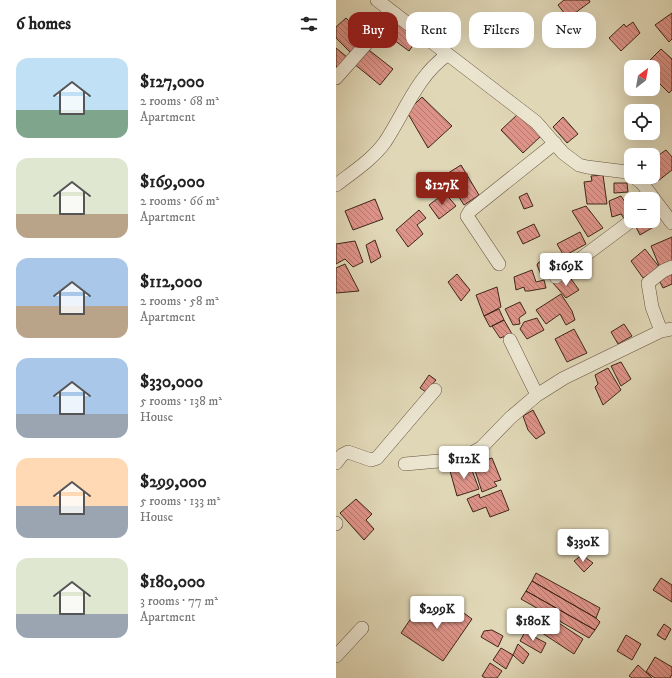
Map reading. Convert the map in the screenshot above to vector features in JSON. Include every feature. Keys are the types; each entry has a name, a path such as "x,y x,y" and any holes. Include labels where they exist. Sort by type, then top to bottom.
{"street":[{"path":"377,0 536,122 564,153 579,165 624,172"},
{"path":"336,78 374,35 390,10"},
{"path":"336,185 362,166 384,143 420,82 437,62 447,55"},
{"path":"499,264 467,216 470,211 555,143"},
{"path":"660,209 672,223"},
{"path":"556,277 624,226"},
{"path":"405,464 462,459 482,448 510,418 537,395 564,378 666,330 652,307 648,283 663,270 672,267"},
{"path":"510,340 537,395"},
{"path":"336,463 342,455 348,452 371,460 377,458 435,390"},
{"path":"336,656 362,628"}],"building":[{"path":"564,0 589,0 590,2 576,12 563,12 558,5"},
{"path":"672,13 672,39 669,42 655,25"},
{"path":"346,18 348,20 348,48 356,48 351,53 336,38 336,27"},
{"path":"633,22 640,33 621,51 609,38 624,24 626,27"},
{"path":"398,23 406,29 406,48 411,48 409,51 398,43"},
{"path":"336,48 347,57 338,68 336,66"},
{"path":"364,48 366,48 393,69 380,85 353,63"},
{"path":"661,49 672,59 672,90 669,93 660,84 660,60 650,60"},
{"path":"422,97 452,126 428,148 407,112"},
{"path":"519,113 541,136 523,153 501,130"},
{"path":"563,117 578,134 567,143 553,127"},
{"path":"666,150 672,157 672,170 660,179 660,154"},
{"path":"461,165 479,195 464,205 445,175"},
{"path":"603,175 607,204 587,204 584,182 592,181 591,176"},
{"path":"614,183 627,184 628,192 614,193"},
{"path":"445,193 456,206 439,219 429,205"},
{"path":"527,193 533,206 524,209 519,197"},
{"path":"621,196 624,200 624,218 621,214 612,217 609,201"},
{"path":"375,199 383,219 353,230 345,211"},
{"path":"586,206 603,228 588,237 572,211"},
{"path":"419,210 426,218 417,225 423,234 408,247 396,230"},
{"path":"534,224 540,236 523,244 517,232"},
{"path":"636,228 652,228 640,235"},
{"path":"580,232 586,244 564,256 557,244"},
{"path":"672,237 672,263 660,268 651,246"},
{"path":"375,240 381,257 371,263 366,245"},
{"path":"355,241 363,262 353,267 345,259 336,264 336,244"},
{"path":"645,249 660,268 643,278 631,261"},
{"path":"552,254 561,268 551,277 548,271 541,275 537,265 538,263"},
{"path":"345,264 359,291 336,293 336,268"},
{"path":"532,270 536,282 544,280 546,288 525,291 524,287 516,290 514,277"},
{"path":"672,271 672,284 663,288 658,278"},
{"path":"457,274 470,290 461,301 448,282"},
{"path":"569,276 579,290 566,298 553,283"},
{"path":"497,287 501,307 484,316 476,295"},
{"path":"561,294 572,311 575,320 566,325 560,314 546,324 536,310"},
{"path":"520,302 526,313 519,318 520,324 513,325 505,309"},
{"path":"499,309 504,320 490,327 484,316"},
{"path":"537,318 544,330 527,339 520,329 524,322"},
{"path":"504,320 512,334 500,338 492,326"},
{"path":"624,324 632,336 618,344 611,332"},
{"path":"574,329 587,353 567,362 555,339"},
{"path":"621,362 631,379 621,386 611,366"},
{"path":"608,368 621,390 603,405 595,387 598,384 595,375"},
{"path":"429,375 436,380 426,392 420,388"},
{"path":"533,410 545,433 536,439 528,430 523,416"},
{"path":"492,458 501,480 494,482 497,486 482,492 473,464"},
{"path":"470,465 479,489 457,496 450,471"},
{"path":"501,490 509,510 490,517 486,507 473,512 467,499 479,494 480,498"},
{"path":"356,499 372,514 366,520 374,529 364,540 340,513"},
{"path":"582,555 593,563 584,572 574,561"},
{"path":"536,573 600,608 596,618 532,581"},
{"path":"661,578 672,585 672,602 653,590"},
{"path":"532,581 596,618 600,622 595,630 526,591"},
{"path":"526,591 595,630 589,638 521,599"},
{"path":"449,602 472,619 443,661 401,633 414,614 428,610 439,617"},
{"path":"545,614 583,639 574,654 536,629"},
{"path":"664,624 671,629 665,640 657,635"},
{"path":"492,630 503,636 498,647 481,637 484,631"},
{"path":"525,632 546,643 541,653 520,641"},
{"path":"626,635 641,644 632,660 617,651"},
{"path":"518,644 529,654 523,664 513,655"},
{"path":"501,648 513,655 506,669 493,660"},
{"path":"655,657 672,667 672,674 670,678 655,678 646,672"},
{"path":"490,663 502,671 497,678 485,678 482,676"},
{"path":"638,665 652,678 632,678 629,676"}]}
